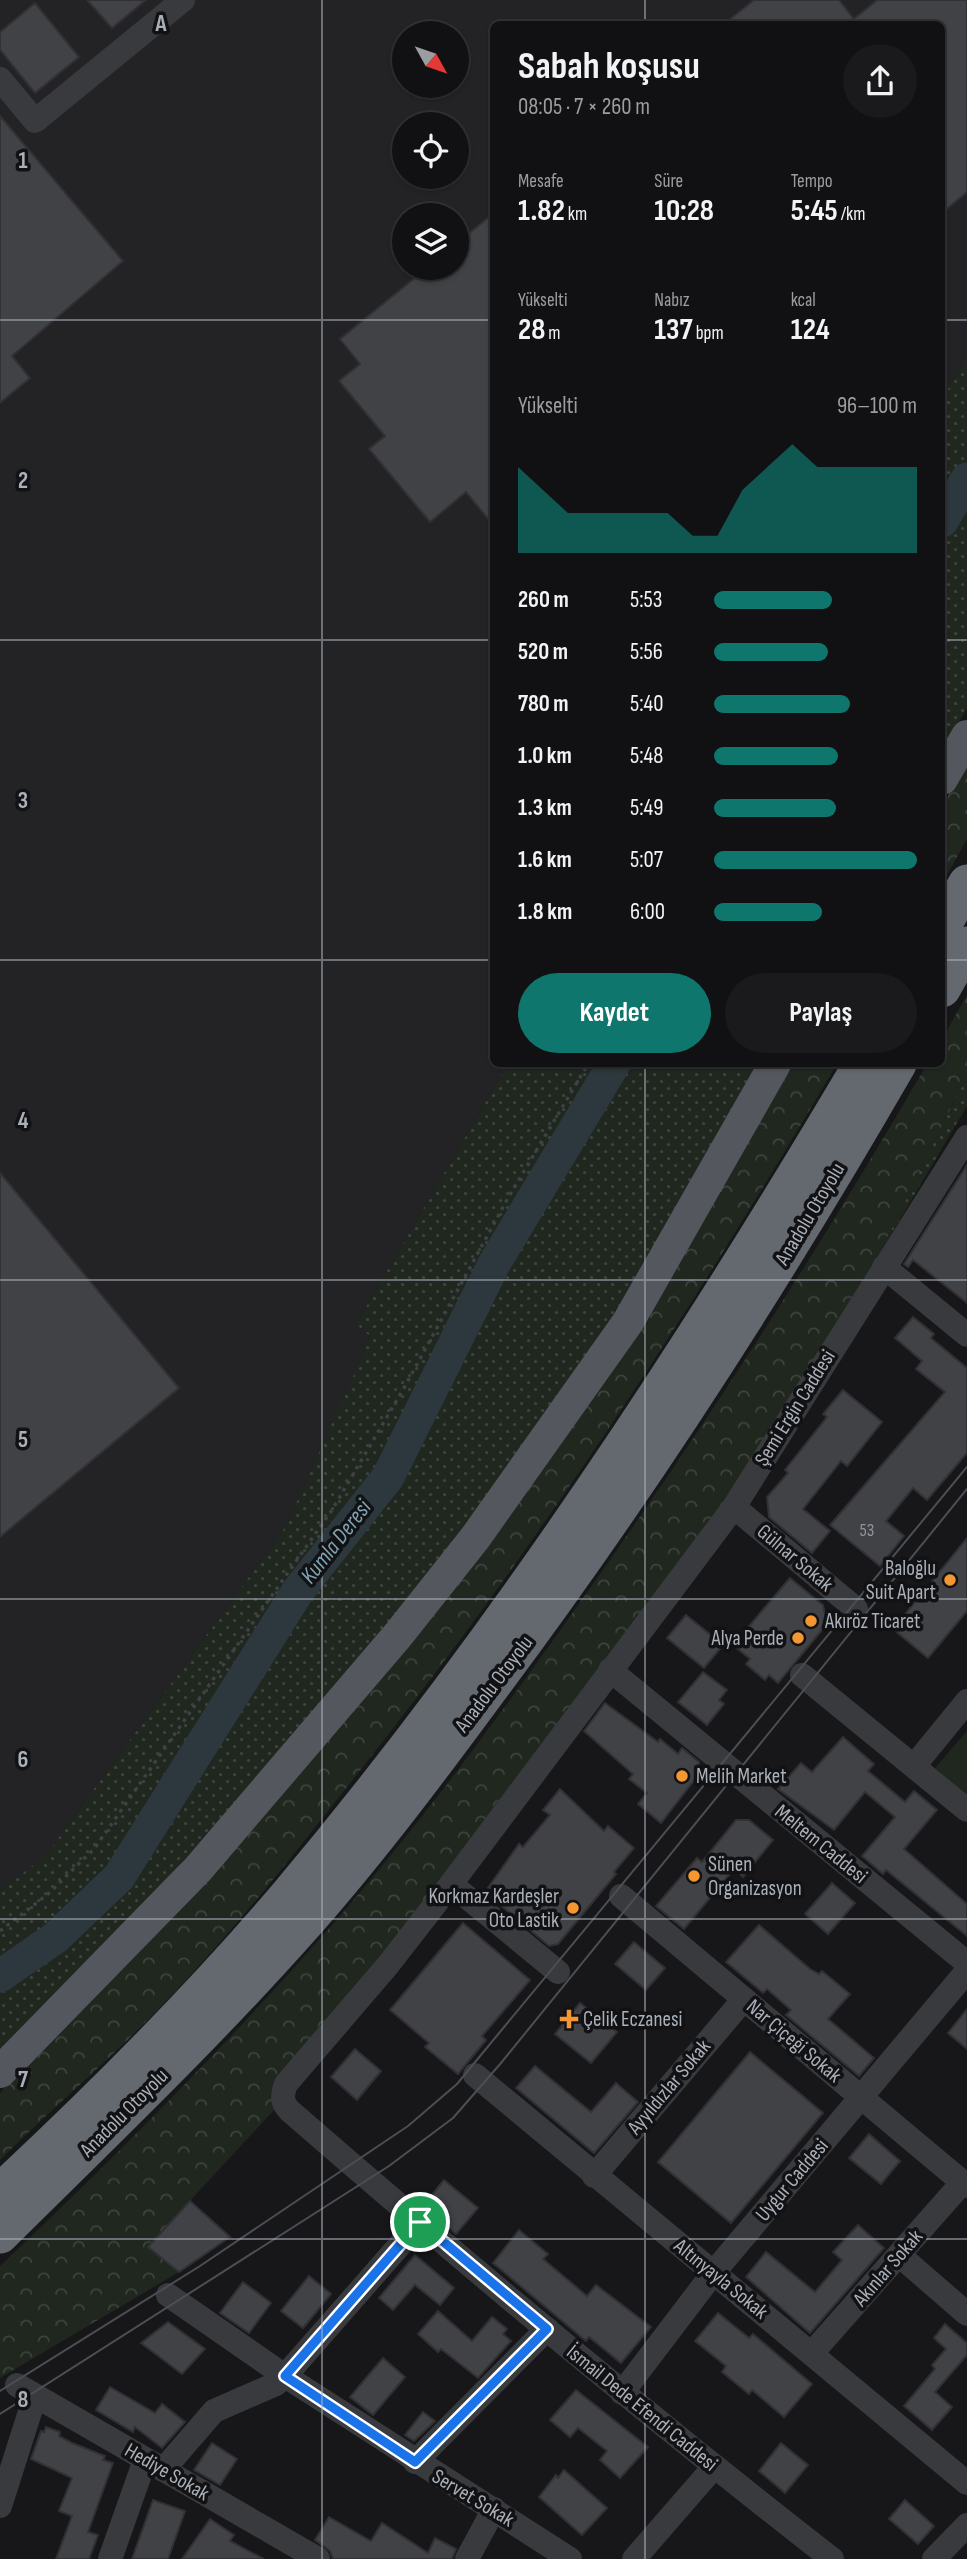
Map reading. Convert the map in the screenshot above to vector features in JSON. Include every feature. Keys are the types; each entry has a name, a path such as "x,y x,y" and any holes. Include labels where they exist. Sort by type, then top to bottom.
{"highway":[{"path":"945,923 967,883"},
{"path":"945,984 967,945"},
{"name":"Anadolu Otoyolu","path":"0,2192 86,2110 216,1975 287,1896 399,1758 526,1586 597,1482 710,1311 860,1067"},
{"name":"Anadolu Otoyolu","path":"0,2235 240,1995 362,1857 551,1608 724,1352 896,1067"}],"main road":[{"path":"945,774 967,736"},
{"path":"0,2073 198,1869 398,1635 475,1538 628,1322 773,1067"}],"street":[{"path":"0,79 35,121 183,0"},
{"name":"Şemi Ergin Caddesi","path":"451,1884 734,1507 967,1137"},
{"path":"884,1267 967,1335"},
{"name":"Gülnar Sokak","path":"734,1507 856,1609"},
{"name":"Meltem Caddesi","path":"610,1670 967,1964"},
{"path":"802,1675 967,1810"},
{"path":"914,1766 967,1701"},
{"path":"451,1884 558,1972"},
{"name":"İsmail Dede Efendi Caddesi","path":"451,1884 388,1965 286,2084 282,2094 284,2104 359,2171 622,2393 832,2559"},
{"name":"Nar Çiçeği Sokak","path":"621,1896 965,2184"},
{"name":"Uygur Caddesi","path":"622,2393 714,2272 967,1971"},
{"name":"Ayyıldızlar Sokak","path":"594,2176 744,1999"},
{"name":"Altınyayla Sokak","path":"475,2075 967,2483"},
{"name":"Akınlar Sokak","path":"812,2353 965,2184"},
{"path":"110,2559 154,2465 214,2412 276,2384 285,2376 420,2222"},
{"path":"898,2255 967,2314"},
{"name":"Servet Sokak","path":"168,2295 415,2462 570,2559"},
{"path":"415,2462 547,2329"},
{"name":"Hediye Sokak","path":"0,2506 26,2391 317,2559"},
{"path":"634,2559 714,2467"},
{"path":"467,2559 494,2509"},
{"path":"934,2559 967,2525"}],"path":[{"path":"0,1931 48,1894 94,1849 331,1510 404,1388 508,1198 586,1067"}],"shaded area":[{"path":"0,0 967,0 967,357 945,394 945,21 490,21 490,1067 506,1067 356,1324 372,1337 286,1526 46,1855 0,1891"}],"green space":[{"path":"967,357 967,708 945,747 945,394"},
{"path":"967,762 967,839 945,879 945,801"},
{"path":"967,995 967,1074 880,1253 728,1500 275,2109 148,2246 179,2272 0,2378 0,2266 167,2103 287,1976 400,1844 470,1753 605,1567 731,1382 851,1192 925,1067 945,1067 945,1034"},
{"path":"506,1067 757,1067 692,1189 649,1262 574,1378 493,1490 363,1652 242,1795 123,1926 0,2053 0,1891 46,1855 286,1526 371,1337 356,1324"},
{"path":"788,1067 835,1067 731,1238 621,1410 446,1659 237,1923 140,2028 0,2160 0,2093 176,1914 299,1775"},
{"path":"967,1074 967,1106 880,1253"},
{"path":"967,1731 967,1795 935,1768"}],"building":[{"path":"87,0 146,0 112,28"},
{"path":"754,0 839,0 854,19 877,0 967,0 967,192 945,210 945,21 728,21"},
{"path":"35,3 79,57 35,93 0,50 0,32"},
{"path":"0,116 123,261 12,356 30,378 0,403"},
{"path":"490,216 490,521 466,492 430,522 369,449 385,436 339,381 360,364 340,339 412,280 469,280 469,233"},
{"path":"967,1165 967,1303 913,1260 908,1267 904,1264"},
{"path":"0,1173 179,1388 0,1537"},
{"path":"913,1317 934,1334 931,1338 967,1368 967,1453 927,1500 913,1488 886,1521 904,1536 880,1566 830,1525 945,1392 916,1369 922,1361 895,1338"},
{"path":"843,1390 882,1422 847,1466 841,1461 803,1509 830,1531 812,1553 769,1517 767,1497 788,1473 785,1470 827,1417 823,1414"},
{"name":"Baloğlu Suit Apart","path":"967,1538 967,1611 928,1658 893,1629"},
{"path":"790,1578 823,1605 827,1624 778,1683 769,1675 765,1680 746,1664 750,1659 733,1645"},
{"path":"686,1615 723,1645 704,1668 667,1638"},
{"path":"703,1672 727,1690 719,1700 724,1704 707,1725 678,1702"},
{"path":"605,1703 658,1742 660,1739 678,1754 682,1748 699,1762 699,1774 661,1823 638,1804 647,1793 629,1779 633,1774 584,1731"},
{"path":"843,1737 874,1764 868,1771 905,1802 914,1791 937,1810 904,1849 967,1904 967,1936 886,1870 883,1874 862,1856 895,1817 865,1792 834,1830 778,1789 801,1763 812,1772"},
{"path":"560,1789 604,1831 608,1826 634,1848 558,1944 549,1946 485,1892 519,1844 523,1847 550,1815 543,1810"},
{"path":"736,1820 749,1820 773,1840 743,1877 734,1869 684,1929 656,1906 697,1858 702,1862"},
{"path":"832,1883 855,1903 828,1934 805,1914"},
{"path":"463,1923 530,1980 482,2036 486,2040 458,2074 425,2047 429,2043 390,2010"},
{"path":"759,1925 810,1969 819,1974 822,1971 850,1994 828,2019 874,2058 859,2076 786,2015 791,2010 767,1989 763,1993 726,1962"},
{"path":"634,1942 665,1968 646,1990 615,1964"},
{"path":"580,2003 617,2032 591,2063 555,2034"},
{"path":"967,2009 967,2049 948,2033"},
{"path":"355,2049 381,2071 357,2100 331,2077"},
{"path":"750,2052 823,2113 731,2223 658,2162"},
{"path":"535,2066 591,2112 616,2083 638,2102 594,2153 516,2088"},
{"path":"869,2134 900,2161 881,2184 849,2158"},
{"path":"444,2180 478,2208 456,2234 423,2206"},
{"path":"190,2201 230,2237 179,2272 148,2247"},
{"path":"858,2225 884,2248 810,2333 746,2277 766,2252 815,2292 842,2260 833,2252"},
{"path":"519,2230 548,2254 543,2259 587,2296 596,2285 651,2327 621,2363 589,2337 586,2341 493,2263"},
{"path":"415,2255 454,2288 440,2305 415,2285 393,2310 379,2298"},
{"path":"309,2276 331,2294 303,2328 281,2311"},
{"path":"243,2282 271,2303 249,2333 220,2313"},
{"path":"438,2311 472,2341 492,2317 507,2329 503,2334 511,2341 478,2378 441,2349 438,2352 418,2334"},
{"path":"718,2313 749,2338 753,2334 812,2384 784,2417 752,2390 749,2394 722,2372 726,2366 695,2341"},
{"path":"168,2322 205,2349 182,2374 141,2343"},
{"path":"945,2324 967,2343 967,2355 935,2392 952,2407 932,2430 904,2406 935,2369 932,2365 946,2349 934,2338"},
{"path":"383,2358 405,2377 373,2415 350,2397"},
{"path":"110,2387 155,2413 162,2404 185,2422 162,2448 135,2427 133,2432 96,2410"},
{"path":"576,2390 648,2447 620,2478 600,2460 607,2451 578,2428 570,2437 550,2420"},
{"path":"423,2412 435,2421 414,2441 405,2435"},
{"path":"46,2427 60,2432 59,2436 72,2443 105,2456 103,2460 113,2463 88,2532 98,2535 89,2559 56,2559 72,2516 59,2511 72,2478 31,2459 41,2431 44,2432"},
{"path":"212,2443 237,2459 220,2485 194,2470"},
{"path":"781,2443 808,2465 785,2493 759,2471"},
{"path":"564,2470 607,2508 582,2535 539,2497 556,2475 558,2478"},
{"path":"153,2500 185,2511 168,2559 132,2559"},
{"path":"905,2500 934,2526 918,2544 889,2519"},
{"path":"329,2517 371,2541 382,2523 428,2553 435,2538 456,2549 452,2559 333,2559 330,2551 315,2540"},
{"path":"210,2519 234,2535 230,2541 264,2559 182,2559"}],"waterway":[{"name":"Kumla Deresi","path":"945,516 967,479"},
{"name":"Kumla Deresi","path":"0,1976 55,1938 119,1877 298,1591 388,1477 494,1264 612,1067"}],"tram line":[{"path":"0,2391 200,2266 408,2126 457,2084 967,1467"},
{"path":"0,2414 389,2166 453,2118 501,2063 967,1489"}],"place":[{"name":"Baloğlu Suit Apart","path":"950,1580"},
{"name":"Akıröz Ticaret","path":"811,1621"},
{"name":"Alya Perde","path":"798,1638"},
{"name":"Melih Market","path":"682,1776"},
{"name":"Sünen Organizasyon","path":"694,1876"},
{"name":"Korkmaz Kardeşler Oto Lastik","path":"573,1908"},
{"name":"Çelik Eczanesi","path":"569,2019"}],"route":[{"path":"420,2222 547,2329 415,2462 285,2376 420,2222"}]}
